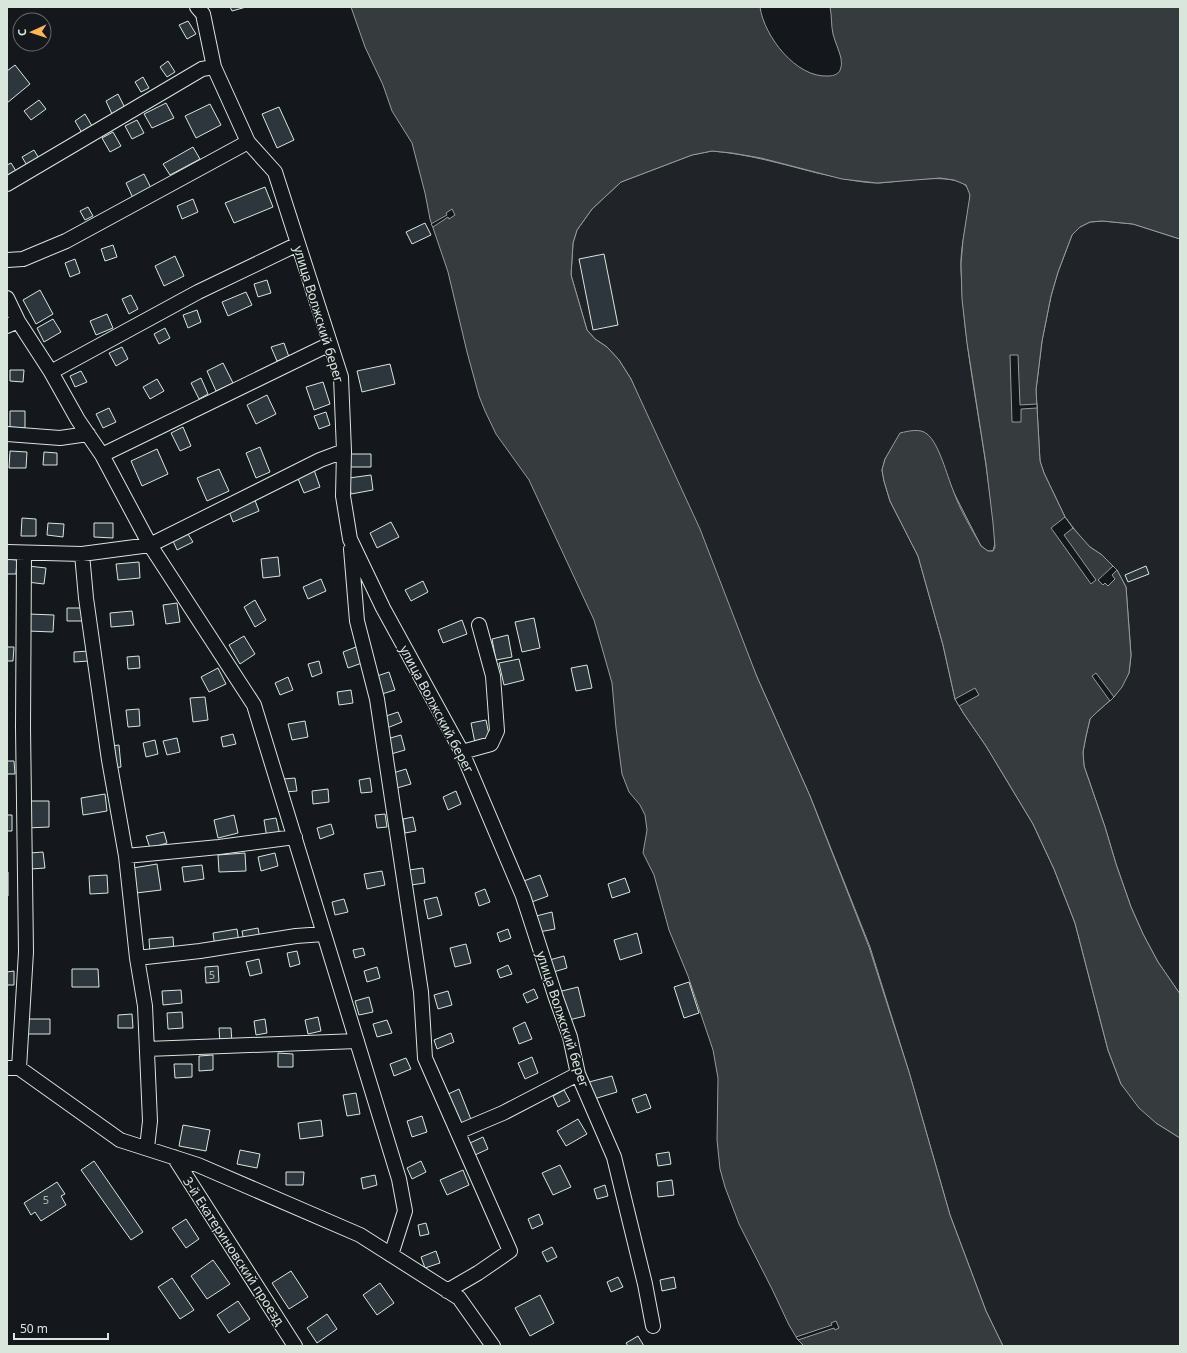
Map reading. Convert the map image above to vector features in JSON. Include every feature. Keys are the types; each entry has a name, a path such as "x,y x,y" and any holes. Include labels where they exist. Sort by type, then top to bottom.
{"street":[{"name":"улица Волжский берег","path":"197,7 203,14 214,67 248,142 275,172 341,377 344,451 343,496 350,538 383,608 462,752 523,896 570,1036 578,1074 614,1157 645,1284 653,1326"},
{"path":"7,184 202,69 214,67"},
{"path":"7,260 23,259 66,241 248,142"},
{"path":"51,372 198,292 298,244"},
{"path":"7,298 13,324 51,372 78,420 102,455 150,545 254,705 399,1179 405,1210 391,1255"},
{"path":"102,455 330,344"},
{"path":"7,434 60,438 88,434"},
{"path":"7,552 82,554 150,545 320,460 344,451"},
{"path":"350,538 357,621 378,699 421,992 425,1058 510,1251 478,1273 447,1291"},
{"path":"24,553 23,727 26,952 13,1068 120,1140 198,1165 360,1235 459,1298 492,1346"},
{"path":"82,554 86,598 99,692 126,856 137,958 144,1006 150,1121 147,1148"},
{"path":"462,752 491,744 497,731 493,676 479,625"},
{"path":"126,856 219,847 295,837"},
{"path":"137,958 200,951 296,936 324,934"},
{"path":"147,1049 357,1041"},
{"path":"458,1132 503,1113 578,1074"},
{"name":"3-й Екатериновский проезд","path":"174,1157 295,1346"}],"shaded area":[{"path":"351,7 760,7 768,30 775,42 793,63 816,75 828,76 838,73 841,65 841,58 832,31 830,7 1180,7 1180,239 1133,224 1102,221 1090,222 1080,227 1072,235 1051,296 1042,341 1036,390 1040,461 1044,473 1065,517 1090,547 1102,555 1117,570 1126,587 1131,655 1129,673 1122,687 1114,697 1090,719 1083,752 1084,766 1131,907 1158,962 1180,994 1180,1138 1156,1123 1139,1108 1121,1084 1108,1050 1075,923 1054,869 1033,824 986,746 955,699 943,645 918,556 890,501 884,481 882,470 885,459 900,433 914,430 924,432 931,438 935,445 959,505 981,546 988,551 993,551 995,547 986,464 967,343 962,299 961,264 970,195 966,185 954,180 940,178 877,183 842,179 761,158 712,151 692,155 621,182 592,209 577,230 573,243 571,275 587,330 595,339 607,347 619,360 631,379 700,529 757,677 810,796 869,947 909,1072 950,1215 986,1311 1003,1346 804,1346 798,1340 789,1325 739,1224 720,1169 717,1140 718,1078 713,1050 688,976 669,930 654,875 643,853 647,830 645,815 640,805 629,792 622,774 612,683 594,620 529,480 496,434 479,396 448,272 430,219 412,143 392,111 383,85 365,47"},
{"path":"712,151 752,157 848,180 864,182 879,183 925,179 950,179 960,182 966,186 970,192 968,215 961,253 962,297 994,524 995,539 993,551 988,551 981,546 953,491 942,463 893,446 885,459 882,470 884,481 890,501 918,556 943,645 955,699 986,746 1033,824 1054,869 1075,923 1108,1050 1121,1084 1156,1123 1180,1138 1180,1346 1003,1346 986,1311 950,1215 909,1072 870,947 810,796 757,677 631,379 619,360 607,347 595,339 587,330 571,275 573,243 577,230 592,209 621,182 692,155"},
{"path":"1103,221 1133,224 1180,239 1180,994 1158,962 1131,907 1084,766 1083,752 1090,719 1114,697 1129,673 1131,655 1126,587 1117,570 1102,555 1090,547 1082,539 1065,517 1044,473 1040,461 1036,390 1042,341 1051,296 1072,235 1080,227 1090,222"}],"pier":[{"path":"452,209 455,215 449,219 448,217 433,227 431,224 447,215 446,213"},
{"path":"1010,355 1018,355 1020,405 1037,404 1037,408 1021,409 1021,422 1012,422"},
{"path":"1065,517 1073,528 1064,535 1096,580 1091,584 1051,528"},
{"path":"1113,566 1117,570 1112,575 1115,579 1108,586 1105,583 1103,585 1098,580"},
{"path":"1096,673 1114,697 1110,701 1092,676"},
{"path":"975,688 979,695 959,706 955,699"},
{"path":"836,1321 839,1328 835,1330 834,1328 798,1340 796,1337 832,1325 831,1323"}],"building":[{"path":"230,7 246,7 232,11"},
{"path":"188,21 196,34 187,39 179,25"},
{"path":"168,61 175,72 167,77 160,67"},
{"path":"15,65 30,84 7,103 7,71"},
{"path":"143,77 149,88 141,92 135,82"},
{"path":"118,94 125,108 112,114 106,101"},
{"path":"39,100 46,109 31,120 24,111"},
{"path":"166,103 174,118 152,128 144,114"},
{"path":"210,104 221,125 196,138 185,116"},
{"path":"279,107 294,140 277,148 262,114"},
{"path":"85,114 92,126 82,133 75,121"},
{"path":"137,120 144,133 132,139 125,126"},
{"path":"113,132 121,146 110,152 102,138"},
{"path":"193,147 200,159 170,175 163,164"},
{"path":"34,150 40,160 28,167 22,157"},
{"path":"11,163 18,174 7,181 7,165"},
{"path":"144,174 151,188 133,198 126,183"},
{"path":"265,187 273,207 234,223 225,203"},
{"path":"193,199 198,212 182,219 177,206"},
{"path":"88,207 93,216 85,220 80,211"},
{"path":"425,223 431,235 412,244 406,232"},
{"path":"113,245 117,257 105,261 101,249"},
{"path":"604,254 618,325 593,330 579,259"},
{"path":"175,256 184,276 164,286 155,266"},
{"path":"75,259 80,273 70,277 65,263"},
{"path":"267,280 271,293 258,297 254,284"},
{"path":"40,290 53,314 36,324 23,300"},
{"path":"246,292 252,305 228,316 222,302"},
{"path":"131,295 138,309 129,314 122,299"},
{"path":"197,310 201,322 188,328 183,315"},
{"path":"107,314 113,328 96,335 90,321"},
{"path":"53,319 61,332 44,342 37,328"},
{"path":"165,328 170,338 159,344 154,334"},
{"path":"284,343 289,357 277,361 271,347"},
{"path":"122,347 128,359 116,366 109,353"},
{"path":"223,363 233,383 216,391 207,371"},
{"path":"390,364 395,384 362,392 357,371"},
{"path":"10,370 24,370 23,382 10,381"},
{"path":"81,371 87,382 75,387 70,376"},
{"path":"201,378 208,394 199,399 191,383"},
{"path":"157,379 164,391 150,399 143,387"},
{"path":"323,382 330,404 314,410 306,387"},
{"path":"267,395 276,414 256,424 247,405"},
{"path":"109,408 116,422 103,428 96,414"},
{"path":"10,411 25,411 25,428 10,427"},
{"path":"326,412 330,425 319,429 314,416"},
{"path":"183,427 191,446 180,451 171,433"},
{"path":"260,447 270,472 256,478 246,453"},
{"path":"157,449 168,474 142,486 131,461"},
{"path":"10,451 27,452 26,468 9,468"},
{"path":"44,452 57,453 57,465 43,465"},
{"path":"349,454 371,454 371,467 349,467"},
{"path":"313,467 320,487 304,493 296,474"},
{"path":"219,469 229,491 207,501 197,478"},
{"path":"371,475 373,490 351,494 349,478"},
{"path":"253,495 259,511 233,522 227,506"},
{"path":"22,518 36,519 36,536 21,536"},
{"path":"391,522 399,537 377,548 370,533"},
{"path":"48,523 64,524 63,537 47,535"},
{"path":"94,523 113,523 113,538 94,537"},
{"path":"188,534 193,542 177,550 173,541"},
{"path":"278,557 280,576 263,578 261,559"},
{"path":"7,559 17,560 16,574 7,574"},
{"path":"139,562 140,578 118,580 116,564"},
{"path":"28,566 46,568 44,584 27,582"},
{"path":"1146,566 1149,574 1128,582 1125,575"},
{"path":"321,579 326,591 308,599 303,587"},
{"path":"423,581 428,592 411,601 405,590"},
{"path":"255,600 266,620 255,627 244,607"},
{"path":"177,603 180,622 166,624 163,605"},
{"path":"67,608 82,608 82,621 67,621"},
{"path":"132,611 134,625 111,627 110,613"},
{"path":"29,614 54,615 53,632 28,631"},
{"path":"534,618 540,648 522,652 515,622"},
{"path":"462,620 467,634 443,643 438,630"},
{"path":"508,635 512,657 496,660 492,639"},
{"path":"244,636 255,654 240,664 229,645"},
{"path":"7,647 14,647 13,661 7,661"},
{"path":"356,647 362,663 348,668 343,652"},
{"path":"89,651 89,661 74,662 74,652"},
{"path":"139,656 140,668 128,669 127,657"},
{"path":"519,659 524,680 504,685 499,663"},
{"path":"319,661 322,673 312,677 308,664"},
{"path":"587,665 592,688 576,691 571,668"},
{"path":"218,668 226,684 209,692 201,677"},
{"path":"389,672 395,690 382,694 377,676"},
{"path":"288,677 293,690 280,695 275,683"},
{"path":"351,690 353,703 339,705 337,692"},
{"path":"205,697 208,720 193,722 190,698"},
{"path":"139,709 140,726 128,727 126,710"},
{"path":"398,712 402,722 387,728 383,717"},
{"path":"486,720 490,740 475,743 471,723"},
{"path":"305,721 308,737 292,740 288,724"},
{"path":"233,734 236,744 223,747 221,737"},
{"path":"401,735 405,750 391,754 387,739"},
{"path":"177,738 180,752 167,755 163,741"},
{"path":"155,740 158,754 146,757 143,743"},
{"path":"119,745 121,767 113,768 111,746"},
{"path":"7,761 14,761 15,774 7,774"},
{"path":"406,769 411,784 397,788 393,773"},
{"path":"295,778 297,791 285,792 283,779"},
{"path":"370,778 372,792 361,793 359,780"},
{"path":"328,789 329,802 313,804 312,791"},
{"path":"456,791 461,804 448,810 443,797"},
{"path":"105,794 107,811 83,815 81,798"},
{"path":"27,801 49,801 49,827 27,828"},
{"path":"385,814 387,827 377,828 375,815"},
{"path":"7,815 12,815 12,831 7,831"},
{"path":"234,815 238,833 218,838 214,820"},
{"path":"413,817 416,831 405,833 403,819"},
{"path":"276,818 280,835 267,838 264,820"},
{"path":"331,824 334,834 320,839 317,828"},
{"path":"164,832 167,843 150,848 146,836"},
{"path":"43,852 45,868 31,869 30,853"},
{"path":"245,853 246,871 219,872 218,855"},
{"path":"275,853 278,866 261,871 258,857"},
{"path":"157,864 161,890 136,893 133,868"},
{"path":"202,865 204,879 184,882 182,867"},
{"path":"423,868 425,883 411,885 409,870"},
{"path":"382,871 385,885 367,889 364,874"},
{"path":"8,872 8,896 7,896"},
{"path":"107,875 108,893 90,894 89,876"},
{"path":"540,875 548,896 529,903 521,882"},
{"path":"625,878 630,892 612,898 608,884"},
{"path":"485,889 490,902 479,906 475,893"},
{"path":"437,897 442,915 428,919 424,900"},
{"path":"344,899 348,912 335,915 332,902"},
{"path":"552,912 555,929 539,932 536,916"},
{"path":"258,928 260,939 244,942 242,931"},
{"path":"237,929 239,943 215,947 213,933"},
{"path":"508,929 511,938 500,942 497,933"},
{"path":"637,933 642,953 620,960 614,940"},
{"path":"173,937 174,953 150,954 149,939"},
{"path":"466,944 471,963 455,967 450,948"},
{"path":"363,948 365,955 355,958 353,950"},
{"path":"297,951 300,964 290,967 287,953"},
{"path":"564,956 567,968 550,973 546,961"},
{"path":"259,959 262,973 250,976 246,962"},
{"path":"508,965 512,974 500,978 497,970"},
{"path":"218,966 219,982 206,983 205,967"},
{"path":"377,967 380,978 367,982 364,971"},
{"path":"72,969 98,969 99,987 72,987"},
{"path":"14,971 14,985 7,985 7,972"},
{"path":"689,982 699,1013 684,1018 674,987"},
{"path":"578,987 585,1016 561,1022 554,993"},
{"path":"534,989 538,998 527,1003 523,994"},
{"path":"181,990 182,1003 163,1005 162,991"},
{"path":"448,991 452,1005 438,1009 434,995"},
{"path":"369,997 373,1012 359,1015 355,1001"},
{"path":"182,1012 183,1028 168,1029 167,1013"},
{"path":"132,1014 133,1028 118,1028 118,1015"},
{"path":"318,1017 321,1031 308,1034 305,1020"},
{"path":"28,1019 50,1019 50,1034 28,1034"},
{"path":"265,1019 267,1033 256,1035 254,1021"},
{"path":"387,1020 392,1033 377,1037 373,1024"},
{"path":"525,1022 532,1039 519,1044 513,1028"},
{"path":"219,1028 231,1028 232,1043 220,1043"},
{"path":"451,1033 454,1042 437,1049 434,1040"},
{"path":"278,1053 293,1054 293,1067 278,1067"},
{"path":"213,1055 213,1070 199,1071 199,1056"},
{"path":"532,1057 538,1073 525,1079 518,1063"},
{"path":"406,1058 411,1069 394,1076 390,1064"},
{"path":"174,1064 192,1064 192,1077 175,1078"},
{"path":"612,1076 617,1092 594,1099 589,1082"},
{"path":"459,1089 472,1122 458,1128 446,1095"},
{"path":"564,1090 570,1101 558,1107 553,1096"},
{"path":"356,1093 360,1114 347,1116 343,1095"},
{"path":"646,1094 651,1108 637,1113 632,1099"},
{"path":"422,1116 427,1132 412,1137 407,1121"},
{"path":"578,1119 587,1134 566,1146 557,1131"},
{"path":"321,1120 323,1136 300,1139 298,1123"},
{"path":"183,1125 210,1130 206,1151 179,1146"},
{"path":"483,1137 488,1149 475,1155 470,1143"},
{"path":"240,1150 260,1154 257,1168 237,1164"},
{"path":"669,1152 671,1164 658,1166 656,1154"},
{"path":"94,1161 143,1232 131,1240 81,1170"},
{"path":"421,1161 426,1172 412,1179 407,1168"},
{"path":"560,1165 571,1187 553,1195 542,1173"},
{"path":"463,1170 469,1185 447,1195 440,1180"},
{"path":"286,1172 304,1172 303,1185 286,1185"},
{"path":"375,1175 377,1185 363,1189 361,1178"},
{"path":"672,1180 674,1195 658,1197 657,1182"},
{"path":"57,1182 65,1194 61,1196 66,1205 41,1221 35,1212 31,1215 24,1203"},
{"path":"605,1185 608,1196 597,1199 594,1189"},
{"path":"539,1214 543,1224 532,1229 528,1219"},
{"path":"186,1219 199,1239 186,1248 172,1228"},
{"path":"426,1223 429,1234 420,1236 418,1225"},
{"path":"552,1247 557,1257 547,1262 542,1252"},
{"path":"436,1251 440,1263 425,1268 421,1257"},
{"path":"213,1260 230,1284 207,1299 191,1276"},
{"path":"291,1271 308,1297 289,1309 272,1283"},
{"path":"618,1277 623,1287 611,1292 607,1282"},
{"path":"674,1277 676,1288 662,1291 660,1280"},
{"path":"172,1278 194,1310 180,1319 158,1287"},
{"path":"380,1283 394,1303 377,1315 363,1295"},
{"path":"540,1295 554,1323 530,1336 515,1308"},
{"path":"238,1301 250,1319 229,1333 217,1315"},
{"path":"327,1314 337,1329 317,1343 307,1328"},
{"path":"638,1336 644,1346 628,1346 626,1343"}]}
